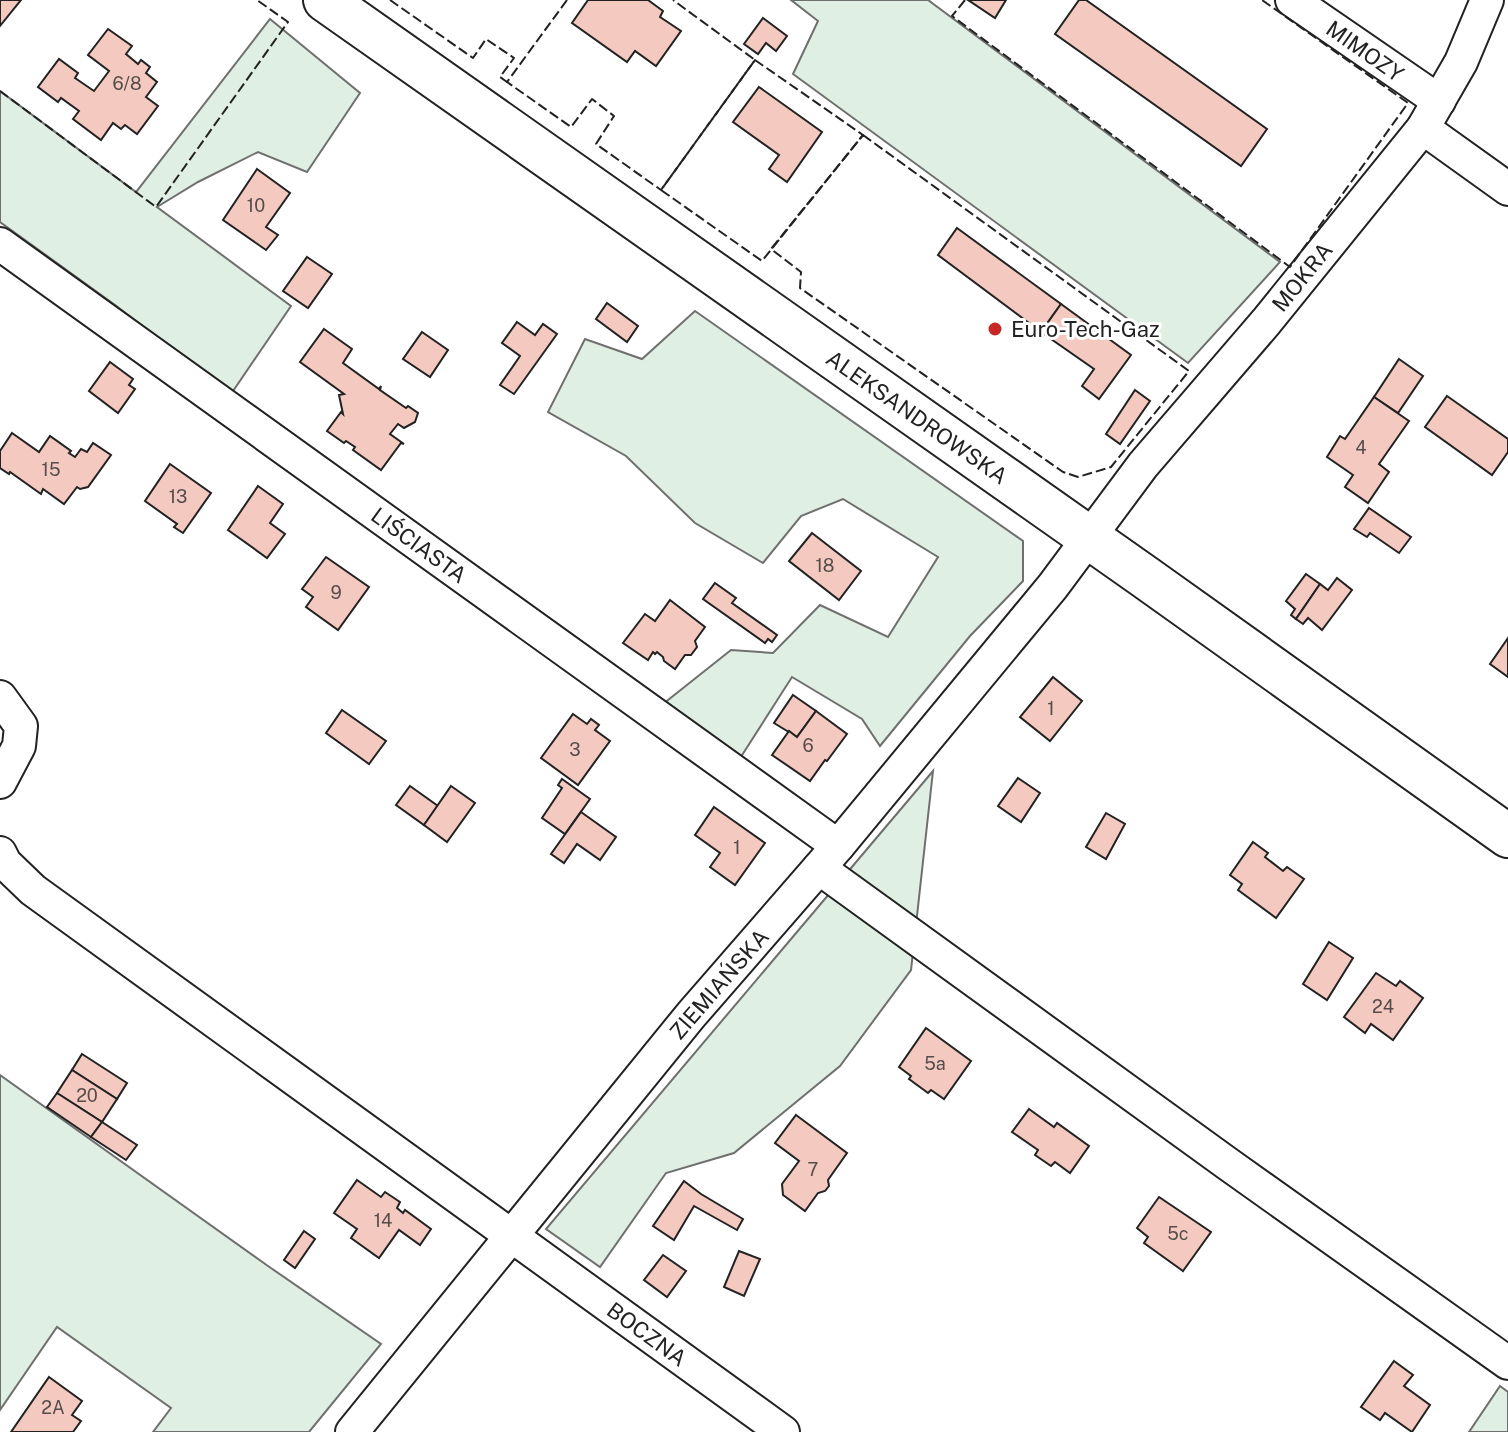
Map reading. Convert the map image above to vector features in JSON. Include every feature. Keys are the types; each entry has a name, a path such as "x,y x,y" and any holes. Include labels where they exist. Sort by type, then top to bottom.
{"main road":[{"name":"ALEKSANDROWSKA","path":"325,0 1508,836"}],"street":[{"name":"MIMOZY","path":"1292,0 1431,115 1508,189"},
{"name":"MOKRA","path":"1088,537 1143,465 1266,322 1431,115 1461,62 1487,0"},
{"name":"LIŚCIASTA","path":"0,244 828,857 1228,1164 1508,1363"},
{"name":"ZIEMIAŃSKA","path":"352,1432 691,1015 828,857 1053,586 1088,537"},
{"path":"0,697 21,726 19,746 0,782"},
{"name":"BOCZNA","path":"0,853 5,863 33,890 783,1432"}],"green space":[{"path":"791,0 928,0 1280,262 1188,363 793,74 818,21"},
{"path":"270,19 360,93 307,172 258,152 157,207 291,306 231,394 0,222 0,91 136,192"},
{"path":"695,311 1023,541 1023,581 970,636 880,746 862,719 792,677 737,763 663,704 731,650 773,653 820,605 888,637 938,557 843,499 801,516 763,563 695,523 626,456 548,412 585,339 642,359"},
{"path":"933,771 911,970 840,1066 734,1153 666,1173 600,1267 546,1229"},
{"path":"0,1075 381,1344 309,1432 153,1432 171,1408 57,1327 0,1410"},
{"path":"1500,1386 1508,1392 1508,1432 1469,1432"}],"building":[{"path":"0,0 21,0 0,26"},
{"path":"588,0 648,0 663,11 660,17 681,31 656,66 635,51 627,62 572,23"},
{"path":"968,0 1006,0 995,18"},
{"path":"1079,0 1086,0 1267,129 1241,166 1055,34"},
{"path":"763,18 787,36 776,51 766,43 758,54 744,44"},
{"path":"108,29 132,46 126,54 138,64 141,60 150,67 146,73 157,82 146,97 158,106 137,134 125,125 121,129 113,123 101,140 73,119 79,111 61,98 58,102 38,87 59,59 78,73 75,78 94,91 109,71 88,55"},
{"path":"759,87 822,132 787,182 769,169 779,155 733,122"},
{"path":"257,169 290,193 266,227 278,235 266,250 223,220"},
{"path":"957,228 1061,304 1041,332 938,255"},
{"path":"307,257 332,274 308,308 283,291"},
{"path":"607,303 638,326 627,342 596,319"},
{"path":"1061,304 1131,355 1099,399 1082,386 1094,369 1041,332"},
{"path":"517,322 535,335 543,324 557,334 514,394 500,385 520,356 502,343"},
{"path":"324,329 352,349 343,363 379,389 381,386 380,390 406,408 408,406 418,413 415,422 404,428 398,424 390,434 404,444 401,443 381,470 353,450 355,447 327,431 341,412 343,414 339,395 344,394 300,362"},
{"path":"422,332 448,350 430,377 403,359"},
{"path":"1399,359 1423,376 1398,413 1374,397"},
{"path":"110,362 133,379 129,385 135,389 118,413 89,391"},
{"path":"1135,390 1150,401 1120,444 1106,434"},
{"path":"1447,396 1508,439 1508,452 1492,475 1425,427"},
{"path":"1374,397 1409,421 1379,464 1389,472 1368,503 1345,487 1353,475 1327,457 1340,436 1345,439"},
{"path":"12,433 39,452 50,436 75,457 81,449 87,452 93,443 111,455 88,487 77,487 64,504 43,489 41,494 0,468 0,451"},
{"path":"170,464 211,493 183,533 174,527 177,524 145,501"},
{"path":"258,486 283,504 270,523 285,534 267,558 228,530"},
{"path":"1369,508 1411,537 1399,553 1370,533 1367,537 1354,529"},
{"path":"812,533 861,571 839,600 789,561"},
{"path":"326,557 369,587 338,630 306,607 313,597 302,589"},
{"path":"1306,574 1320,584 1296,619 1291,615 1295,609 1286,601"},
{"path":"1337,578 1352,590 1322,630 1308,618 1303,624 1296,619 1320,584 1328,590"},
{"path":"715,583 736,598 732,603 777,635 772,642 768,639 765,643 703,599"},
{"path":"670,600 705,627 695,641 697,647 691,655 685,655 675,669 657,652 653,652 648,660 623,643 645,614 655,621"},
{"path":"1508,638 1508,677 1490,664"},
{"path":"1053,677 1082,701 1050,741 1020,717"},
{"path":"793,695 816,711 797,737 774,723"},
{"path":"342,710 386,741 369,764 326,733"},
{"path":"816,711 847,734 810,781 772,755 789,731 797,737"},
{"path":"573,714 587,724 591,719 599,725 595,730 610,741 578,785 541,758"},
{"path":"1018,778 1040,793 1021,822 998,806"},
{"path":"562,779 590,799 565,834 542,818 562,788 558,785"},
{"path":"410,786 438,806 424,825 396,805"},
{"path":"451,786 475,803 447,842 424,825"},
{"path":"714,807 765,843 735,885 710,867 720,853 695,835"},
{"path":"581,812 616,837 600,860 577,844 564,863 551,854"},
{"path":"1106,813 1125,824 1106,859 1086,847"},
{"path":"1253,842 1268,853 1265,857 1283,871 1287,867 1304,879 1276,918 1238,890 1242,884 1230,875"},
{"path":"1329,942 1353,958 1327,1000 1303,984"},
{"path":"1376,973 1396,986 1400,981 1423,998 1393,1040 1371,1024 1365,1033 1344,1017"},
{"path":"926,1028 971,1061 944,1099 931,1090 928,1093 899,1067"},
{"path":"82,1054 127,1083 117,1099 72,1070"},
{"path":"72,1070 117,1099 102,1122 57,1093"},
{"path":"57,1093 102,1122 91,1137 47,1107"},
{"path":"1029,1109 1054,1127 1057,1123 1089,1146 1070,1173 1055,1162 1051,1166 1035,1155 1038,1150 1012,1132"},
{"path":"796,1115 847,1153 828,1180 829,1186 818,1193 805,1211 783,1195 782,1184 799,1161 775,1143"},
{"path":"102,1122 137,1145 126,1160 91,1137"},
{"path":"357,1180 381,1197 385,1192 400,1202 397,1208 403,1213 405,1210 431,1229 420,1245 399,1230 379,1258 351,1238 357,1229 334,1213"},
{"path":"684,1181 743,1219 737,1230 694,1206 674,1240 653,1226"},
{"path":"1159,1197 1211,1232 1183,1271 1144,1243 1148,1237 1137,1228"},
{"path":"304,1231 315,1239 295,1268 284,1260"},
{"path":"739,1251 760,1259 744,1296 724,1287"},
{"path":"663,1255 686,1271 667,1297 644,1280"},
{"path":"1394,1361 1413,1375 1404,1386 1430,1405 1412,1432 1385,1413 1380,1420 1361,1407"},
{"path":"49,1377 82,1401 72,1415 81,1421 73,1432 11,1432"}],"fence":[{"path":"0,91 156,207 288,22 257,0"},
{"path":"390,0 473,58 486,39 514,58 500,77 508,81"},
{"path":"567,0 507,82 571,127 592,99 614,116 596,144 661,190 755,60 673,0"},
{"path":"965,0 952,16 1290,267 1408,103 1262,0"},
{"path":"755,60 863,135 762,261 661,190 755,60"},
{"path":"863,135 1189,371 1111,467 1078,477 1063,472 800,288 801,272 771,249 863,135"}],"place":[{"name":"Euro-Tech-Gaz","path":"995,329"}]}
